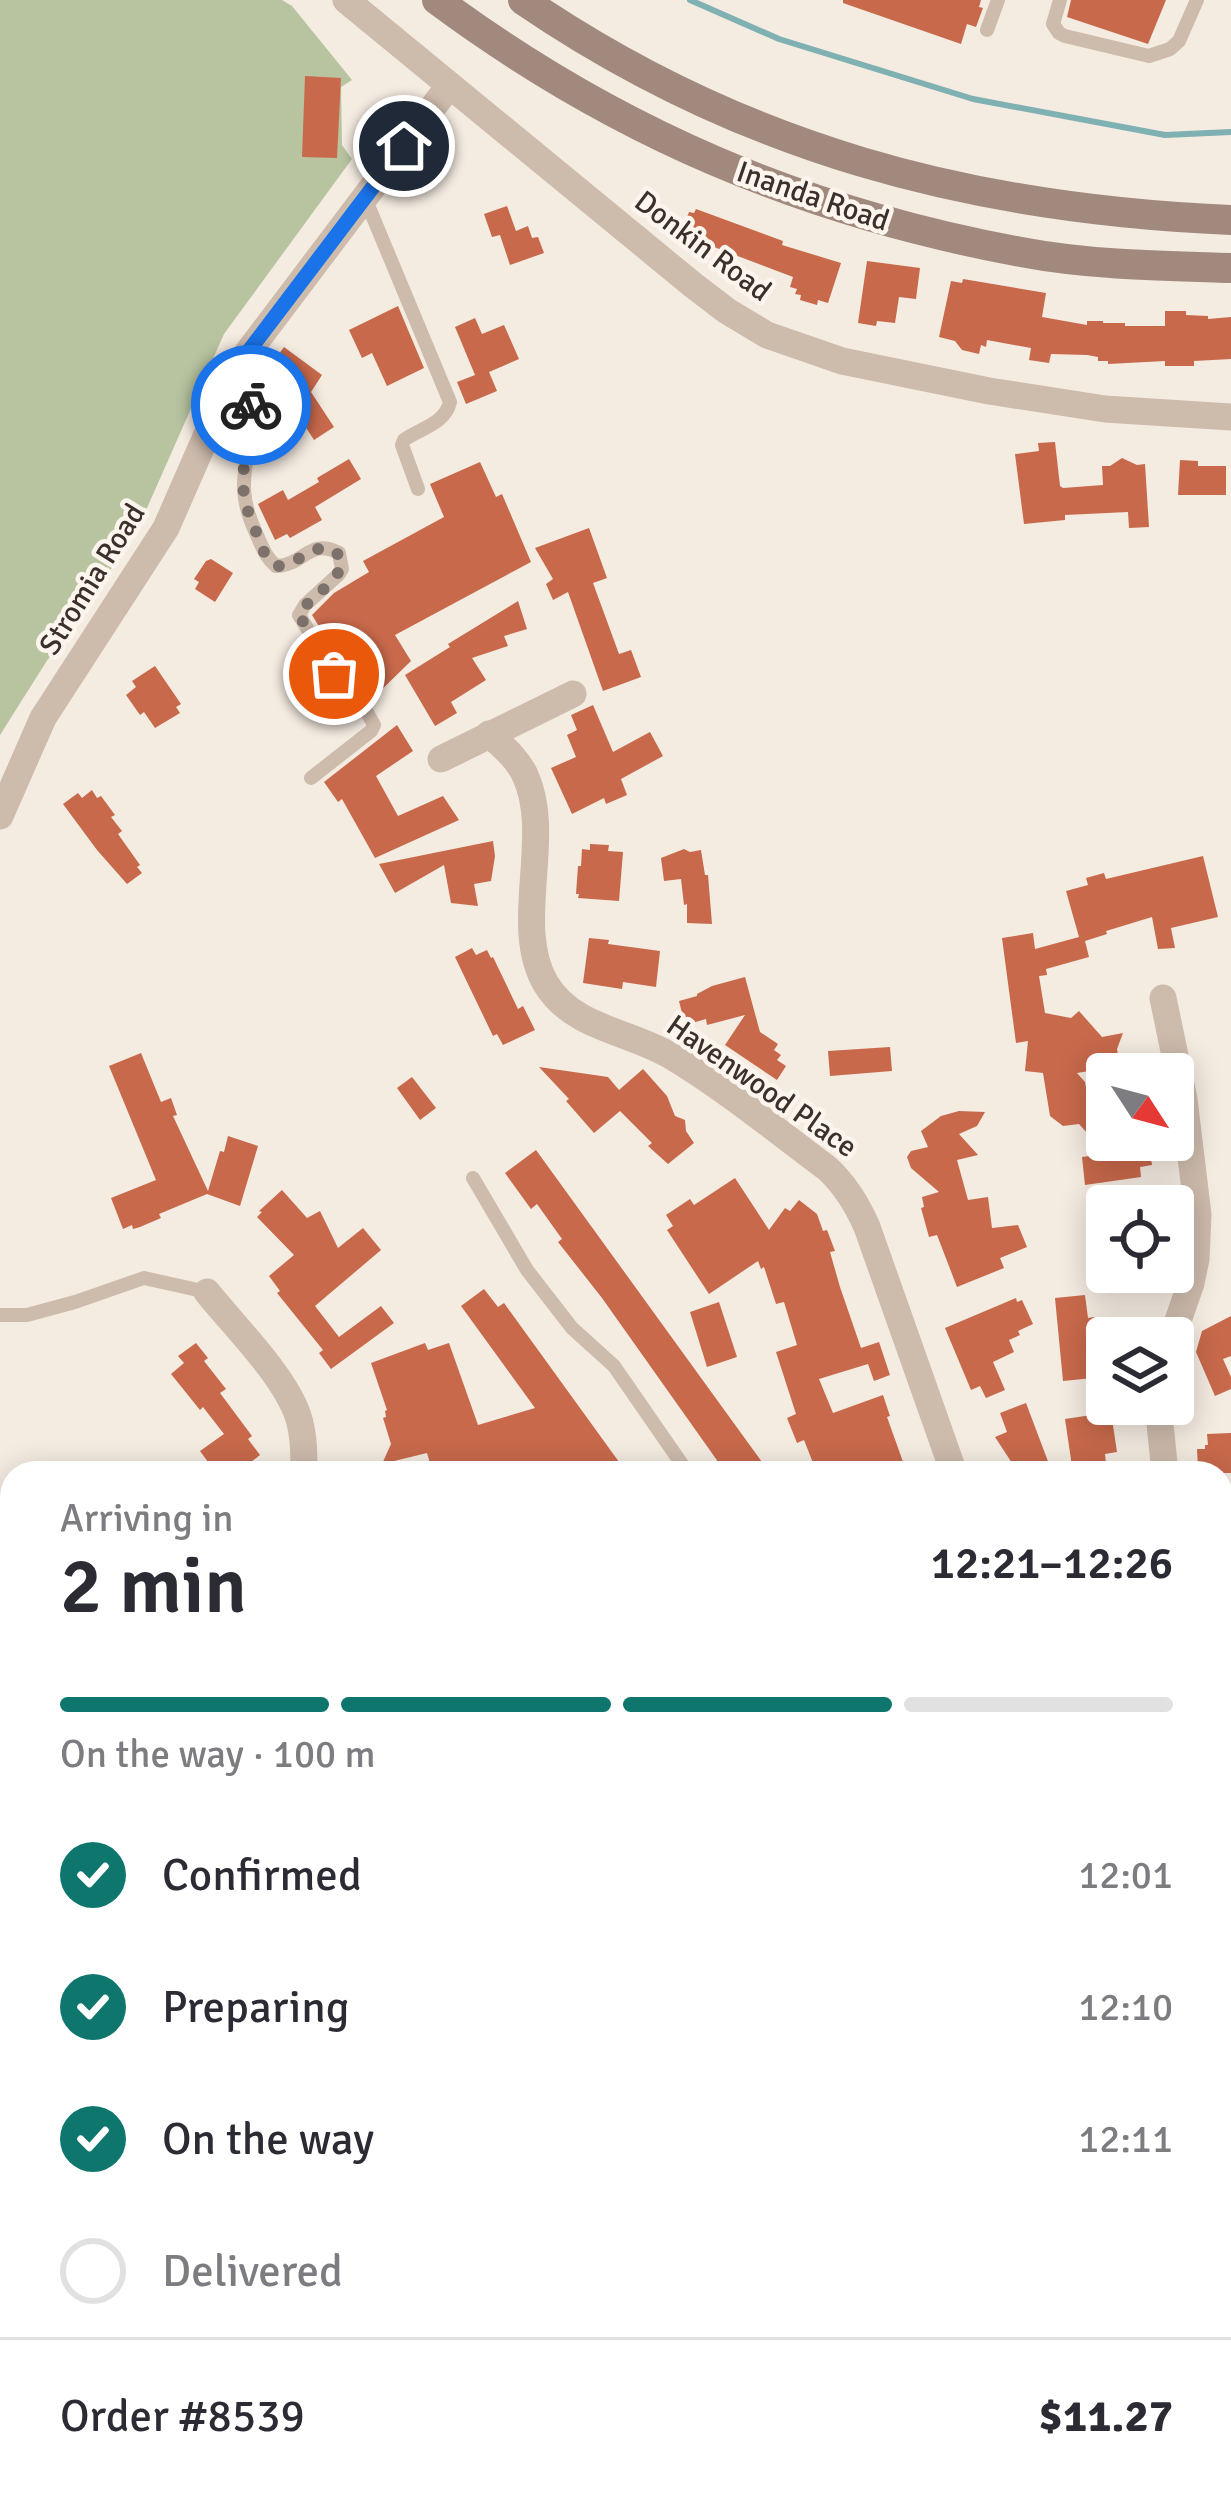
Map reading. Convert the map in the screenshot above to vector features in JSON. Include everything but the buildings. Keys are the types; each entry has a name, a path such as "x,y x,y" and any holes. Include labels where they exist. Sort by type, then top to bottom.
{"main road":[{"name":"Inanda Road","path":"437,0 480,32 625,119 681,148 785,190 896,225 1024,253 1152,266 1231,268"},
{"name":"Inanda Road","path":"523,0 676,91 826,152 921,180 1030,202 1231,220"}],"street":[{"name":"Donkin Road","path":"346,0 693,285 767,335 842,361 989,391 1105,409 1231,417"},
{"name":"Stromia Road","path":"0,816 43,718 166,528 245,356 449,86"},
{"path":"441,759 573,694"},
{"name":"Havenwood Place","path":"489,734 525,772 531,792 533,928 544,981 576,1015 647,1043 684,1064 844,1184 867,1227 950,1461"},
{"path":"1163,998 1184,1099 1198,1215 1196,1259 1179,1317"},
{"path":"207,1292 291,1400 302,1431 303,1461"},
{"path":"1160,1425 1165,1461"}],"lane":[{"path":"987,30 998,0"},
{"path":"1060,0 1053,24 1059,33 1149,56 1179,41 1196,0"},
{"path":"364,198 450,402 439,421 404,440 418,489"},
{"path":"245,356 252,416 244,501 252,524 276,566 291,564 318,547 339,553 339,574 299,615 340,682 374,725 311,778"},
{"path":"473,1178 527,1270 572,1328 614,1366 680,1461"},
{"path":"0,1315 27,1315 144,1278 207,1292"}],"green space":[{"path":"0,0 282,0 352,80 341,87 342,145 352,159 224,334 139,526 0,735"}],"waterway":[{"path":"690,0 779,39 973,99 1165,135 1231,132"}],"way so far":[{"path":"251,405 244,501 269,561 283,567 318,547 333,549 342,559 339,574 299,615 334,674"}],"route":[{"path":"251,405 245,356 404,146"}]}
